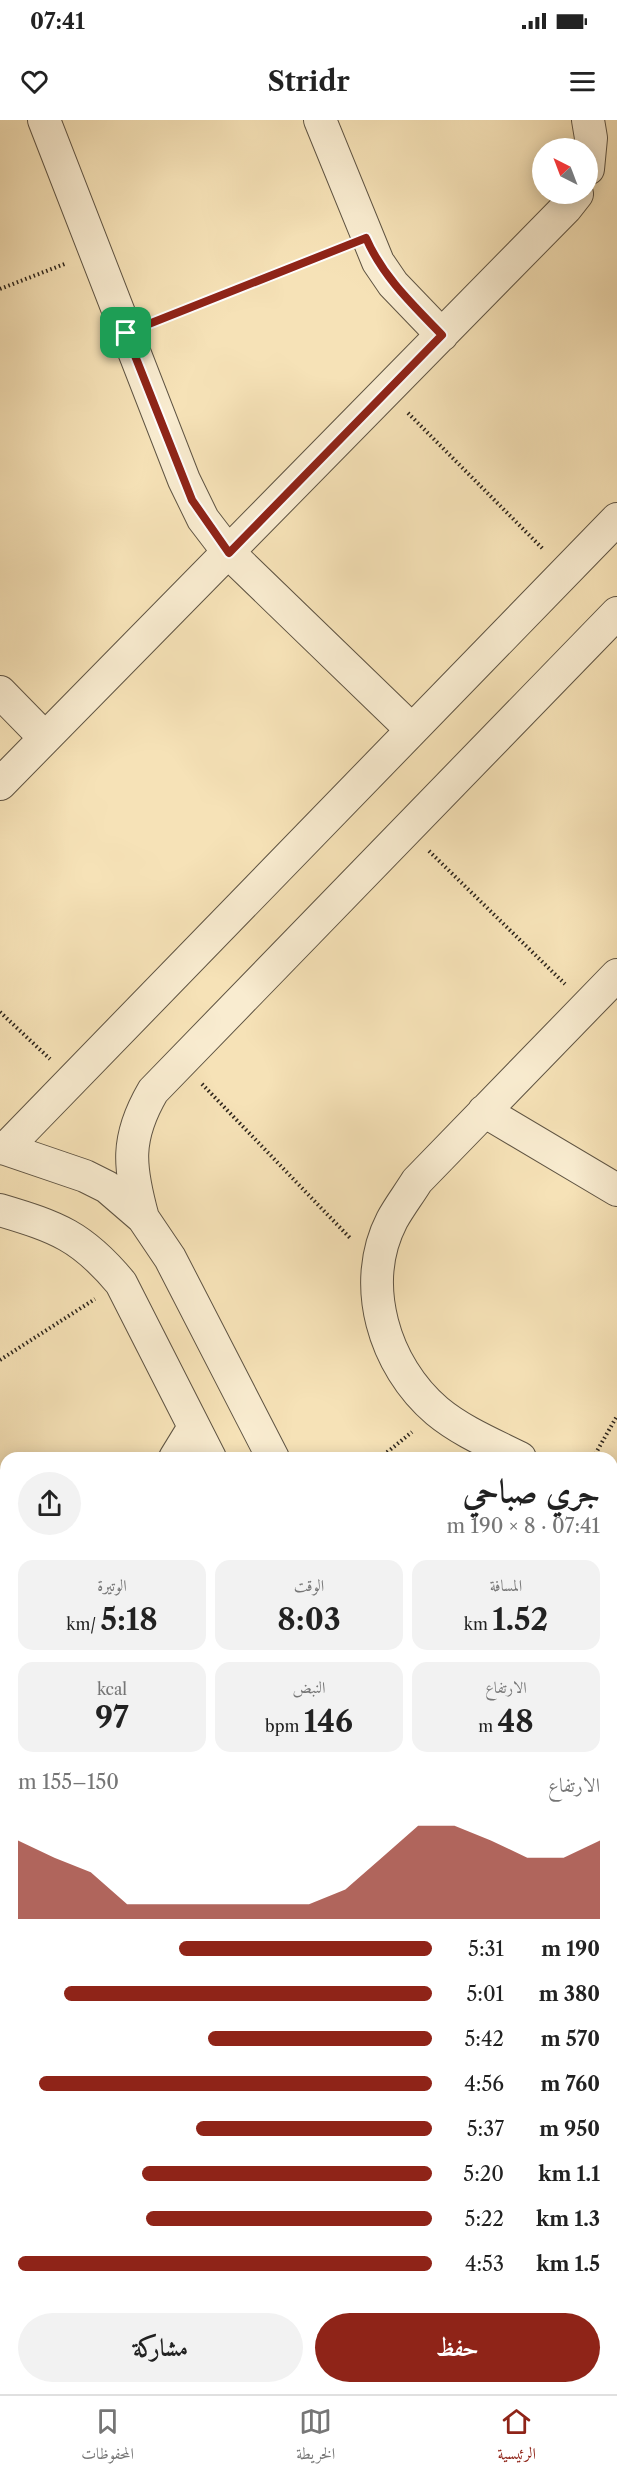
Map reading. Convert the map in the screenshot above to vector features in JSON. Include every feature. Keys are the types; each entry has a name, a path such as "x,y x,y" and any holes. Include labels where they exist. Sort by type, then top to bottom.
{"street":[{"path":"44,120 192,500 229,553 412,730"},
{"path":"320,120 366,238 389,278 442,335"},
{"path":"588,120 591,138"},
{"path":"0,784 569,204"},
{"path":"144,1218 106,1187 85,1176 2,1148 72,1079 617,519"},
{"path":"270,1452 170,1258 144,1218 132,1178 130,1155 141,1111 153,1091 617,613"},
{"path":"0,692 45,738"},
{"path":"509,1452 437,1411 408,1382 388,1347 378,1308 378,1267 391,1222 417,1181 617,975"},
{"path":"484,1111 617,1190"},
{"path":"0,1210 54,1227 79,1240 102,1260 121,1283 207,1452"},
{"path":"179,1452 194,1427"}],"path":[{"path":"126,333 366,238"},
{"path":"0,289 95,252"},
{"path":"387,392 566,571"},
{"path":"407,829 587,1006"},
{"path":"0,1012 72,1079"},
{"path":"181,1062 378,1267"},
{"path":"0,1360 121,1283"},
{"path":"387,1452 437,1411"},
{"path":"596,1452 617,1416"}],"route":[{"path":"366,238 393,284 442,335 229,553 203,519 192,500 126,333 366,238"}]}
